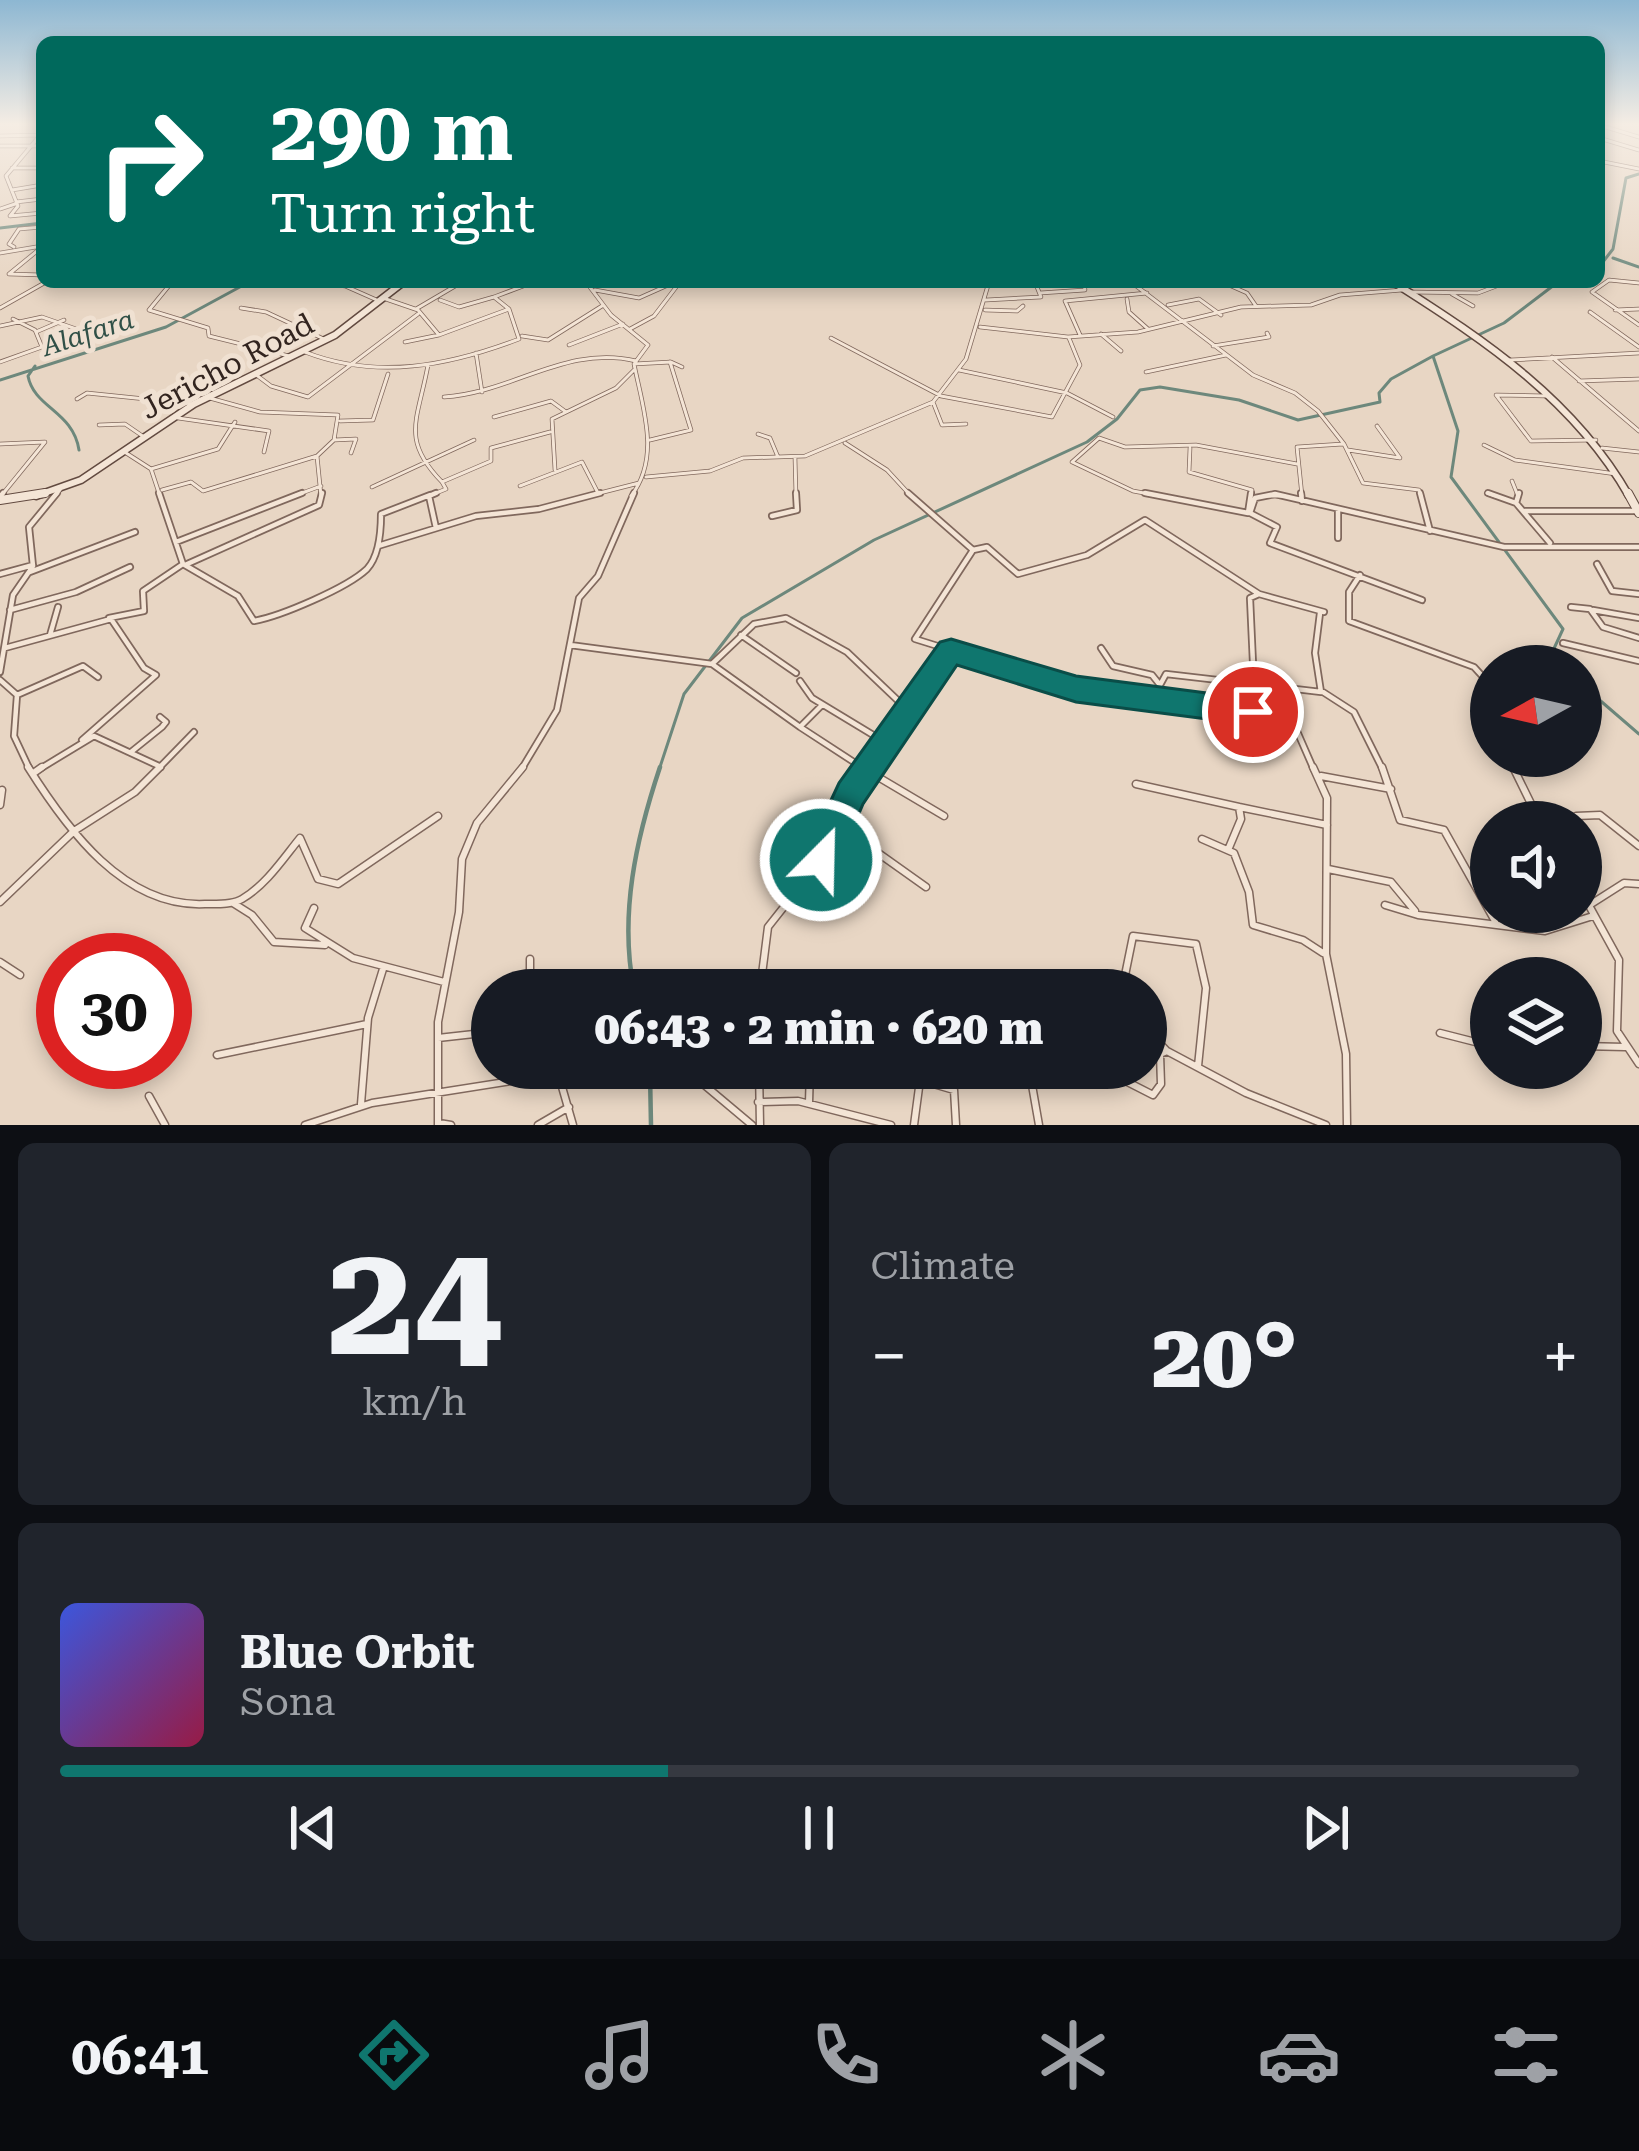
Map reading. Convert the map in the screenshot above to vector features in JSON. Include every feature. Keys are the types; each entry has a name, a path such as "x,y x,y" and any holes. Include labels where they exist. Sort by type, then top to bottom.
{"street":[{"path":"10,178 15,203 10,216 36,214"},
{"path":"12,190 36,186"},
{"path":"0,209 36,200"},
{"path":"14,247 10,244 19,230 36,228"},
{"path":"0,253 14,247 36,247"},
{"path":"9,276 36,252"},
{"path":"0,278 36,275"},
{"path":"1605,283 1639,283"},
{"path":"0,362 41,349 36,332 4,314 38,288"},
{"path":"165,288 149,310 208,328 208,335 293,358"},
{"path":"351,288 417,311 439,335"},
{"name":"Jericho Road","path":"0,498 60,490 206,397 326,340 395,288"},
{"path":"255,374 271,386 305,398 417,311 455,288"},
{"path":"440,300 459,307 518,288"},
{"path":"555,470 552,419 616,388 648,345 602,305 593,288"},
{"path":"595,290 636,298 664,288"},
{"path":"630,329 654,316 672,288"},
{"path":"378,546 476,516 539,509 644,480 795,458 845,443 941,396 980,327 988,288"},
{"path":"1038,288 1040,293"},
{"path":"986,300 1084,288"},
{"path":"1142,288 1168,304 1213,346 1320,414 1346,447 1366,485 1418,490 1430,531"},
{"path":"1235,288 1256,306"},
{"path":"1400,288 1478,336 1596,440 1638,512"},
{"path":"1439,288 1441,292"},
{"path":"1480,288 1482,292"},
{"path":"980,327 1101,334 1256,306 1311,304 1340,295 1492,288"},
{"path":"1598,288 1592,292 1639,325"},
{"path":"1080,335 1065,301 1127,299 1150,292"},
{"path":"1450,292 1473,306"},
{"path":"494,297 509,310 521,336"},
{"path":"1168,304 1199,298 1221,315"},
{"path":"1127,299 1129,312 1148,329"},
{"path":"305,352 343,368 388,374 476,353 521,336 548,340 602,305"},
{"path":"985,310 1017,311 1023,306"},
{"path":"0,308 8,309"},
{"path":"241,308 266,312 326,340"},
{"path":"1615,310 1639,309"},
{"path":"405,342 509,310"},
{"path":"1589,312 1639,350"},
{"path":"0,326 16,318 64,319 82,331"},
{"path":"36,332 64,319"},
{"path":"569,345 622,324"},
{"path":"1213,346 1269,338 1267,333"},
{"path":"1101,334 1120,352"},
{"path":"831,338 941,396 1052,417 1080,357 1067,339 1080,335"},
{"path":"444,397 520,382 608,350 635,365 670,362 682,367"},
{"path":"1504,361 1639,350"},
{"path":"476,353 482,392"},
{"path":"1146,372 1226,355"},
{"path":"1551,357 1639,431"},
{"path":"649,440 691,430 670,362"},
{"path":"123,451 152,470 184,564 238,596 254,620 265,621 368,568 378,546 381,514 446,489 417,456 414,428 428,365"},
{"path":"451,1125 438,1124 438,1038 459,912 461,859 477,823 530,758 556,710 581,608 579,598 598,576 630,498 644,480 649,440 635,365"},
{"path":"959,370 1067,393 1113,417"},
{"path":"340,422 373,420 388,374"},
{"path":"1578,382 1639,379"},
{"path":"77,398 87,393 194,404"},
{"path":"1546,396 1496,395 1531,441 1596,440"},
{"path":"206,397 260,412 333,413 340,422"},
{"path":"494,416 551,401 566,412"},
{"path":"933,402 942,425 966,424"},
{"path":"173,417 269,430 264,452"},
{"path":"152,470 218,449 235,422"},
{"path":"161,490 191,482 195,490 203,490 317,456 334,440 340,422"},
{"path":"99,424 125,424 144,437"},
{"path":"1303,501 1299,446 1346,447 1400,458 1377,426"},
{"path":"442,482 491,461 491,448 550,432"},
{"path":"758,434 770,439 778,457"},
{"path":"1190,448 1189,472 1252,490 1248,513 1133,491 1072,462 1099,438 1126,447 1143,443 1190,448 1298,464"},
{"path":"334,440 356,439 351,453"},
{"path":"372,487 474,440"},
{"path":"0,444 45,442 0,498"},
{"path":"845,443 887,470 917,506 974,550"},
{"path":"1484,445 1515,460 1616,474"},
{"path":"1602,448 1639,452"},
{"path":"4,643 144,611 143,591 184,564 311,511 322,498 317,456"},
{"path":"772,516 797,510 795,458"},
{"path":"520,486 585,463 597,491"},
{"path":"1512,481 1519,494 1514,504"},
{"path":"176,542 321,486"},
{"path":"17,695 1,682 10,610 17,587 32,569 29,527 60,490"},
{"path":"1624,490 1639,493"},
{"path":"1422,600 1270,543 1277,527 1250,513 1263,493 1430,531 1480,537 1507,547 1639,547"},
{"path":"1487,493 1525,511 1552,545"},
{"path":"430,495 436,530"},
{"path":"1338,511 1338,538"},
{"path":"1525,511 1638,512"},
{"path":"1268,713 1076,689 915,639 917,630 974,550 987,547 1026,576 1087,555 1145,520 1259,595 1322,613 1315,652 1321,692"},
{"path":"0,574 32,569 135,532"},
{"path":"1597,564 1612,591 1639,594"},
{"path":"10,610 76,592 130,567"},
{"path":"1360,574 1349,592 1349,621 1470,664"},
{"path":"1259,595 1249,606 1256,706 1293,722 1319,776 1328,825 1326,954 1346,1054 1347,1125"},
{"path":"50,635 58,607"},
{"path":"1571,607 1639,618"},
{"path":"1592,610 1607,629 1639,638"},
{"path":"712,664 741,635 774,616 802,625 860,662 910,713"},
{"path":"35,772 82,740 156,675 144,668 109,618"},
{"path":"741,635 796,673"},
{"path":"1563,643 1639,662"},
{"path":"569,645 712,664 800,727 944,816"},
{"path":"1101,648 1114,666 1152,676 1176,700"},
{"path":"762,969 767,927 821,860 828,839 868,771 951,651"},
{"path":"17,695 83,666 98,677"},
{"path":"1160,686 1166,674 1252,688 1321,692 1348,707 1378,753 1400,820 1444,830 1470,873"},
{"path":"800,682 822,705 888,744"},
{"path":"17,695 14,739 74,831 135,891 186,907 209,900 232,903 252,915 274,942 325,945"},
{"path":"800,727 822,705"},
{"path":"130,752 162,727 166,722 160,717"},
{"path":"0,902 74,831 103,817 162,767 194,732"},
{"path":"82,740 105,737 162,767"},
{"path":"1319,776 1391,789"},
{"path":"1136,784 1328,825"},
{"path":"0,805 2,790"},
{"path":"1228,850 1241,819 1239,807"},
{"path":"232,903 265,881 300,838 318,878 338,884 438,816"},
{"path":"1602,817 1639,846"},
{"path":"828,839 840,828 926,886"},
{"path":"1202,839 1228,850 1242,866 1253,925 1304,940 1326,954"},
{"path":"1328,869 1391,882 1418,916"},
{"path":"1602,897 1624,883 1639,884"},
{"path":"1385,905 1418,916 1470,919"},
{"path":"314,908 305,928 325,945 382,969 444,982"},
{"path":"1602,931 1619,960 1622,988 1616,1023 1625,1047 1639,1064"},
{"path":"1124,969 1133,936 1196,944 1204,964 1205,1006 1198,1066"},
{"path":"530,959 530,969"},
{"path":"0,962 20,975"},
{"path":"361,1107 367,1024 382,969"},
{"path":"217,1055 367,1024"},
{"path":"1440,1033 1470,1041"},
{"path":"438,1038 471,1034"},
{"path":"1602,1046 1625,1047"},
{"path":"1167,1051 1246,1093 1326,1125"},
{"path":"305,1125 344,1107 490,1089"},
{"path":"566,1089 573,1125"},
{"path":"710,1089 756,1125"},
{"path":"756,1125 758,1089"},
{"path":"809,1089 809,1103"},
{"path":"914,1125 919,1089"},
{"path":"952,1089 956,1125"},
{"path":"1033,1089 1040,1125"},
{"path":"149,1096 165,1125"},
{"path":"758,1102 809,1103 891,1125"},
{"path":"538,1125 569,1107"}],"waterway":[{"path":"1605,259 1613,249 1628,178"},
{"path":"0,228 36,224"},
{"path":"1613,258 1639,267"},
{"name":"Alafara","path":"32,370 166,327 238,288"},
{"path":"1433,356 1504,323 1550,288"},
{"path":"659,770 684,694 742,618 874,540 1087,442 1117,419 1140,390 1160,387 1239,400 1298,420 1380,402 1379,393 1391,379 1433,356"},
{"path":"1433,356 1458,431 1451,477 1563,629 1556,645"},
{"name":"Alafara","path":"32,370 35,366"},
{"name":"Alafara","path":"0,380 32,370"},
{"path":"32,370 28,376 32,387 69,426 79,450"},
{"path":"1602,702 1639,734"},
{"path":"631,969 632,877 660,767"},
{"path":"650,1089 651,1125"}],"route":[{"path":"821,860 850,794 927,692 951,651 1076,689 1253,712"}]}
